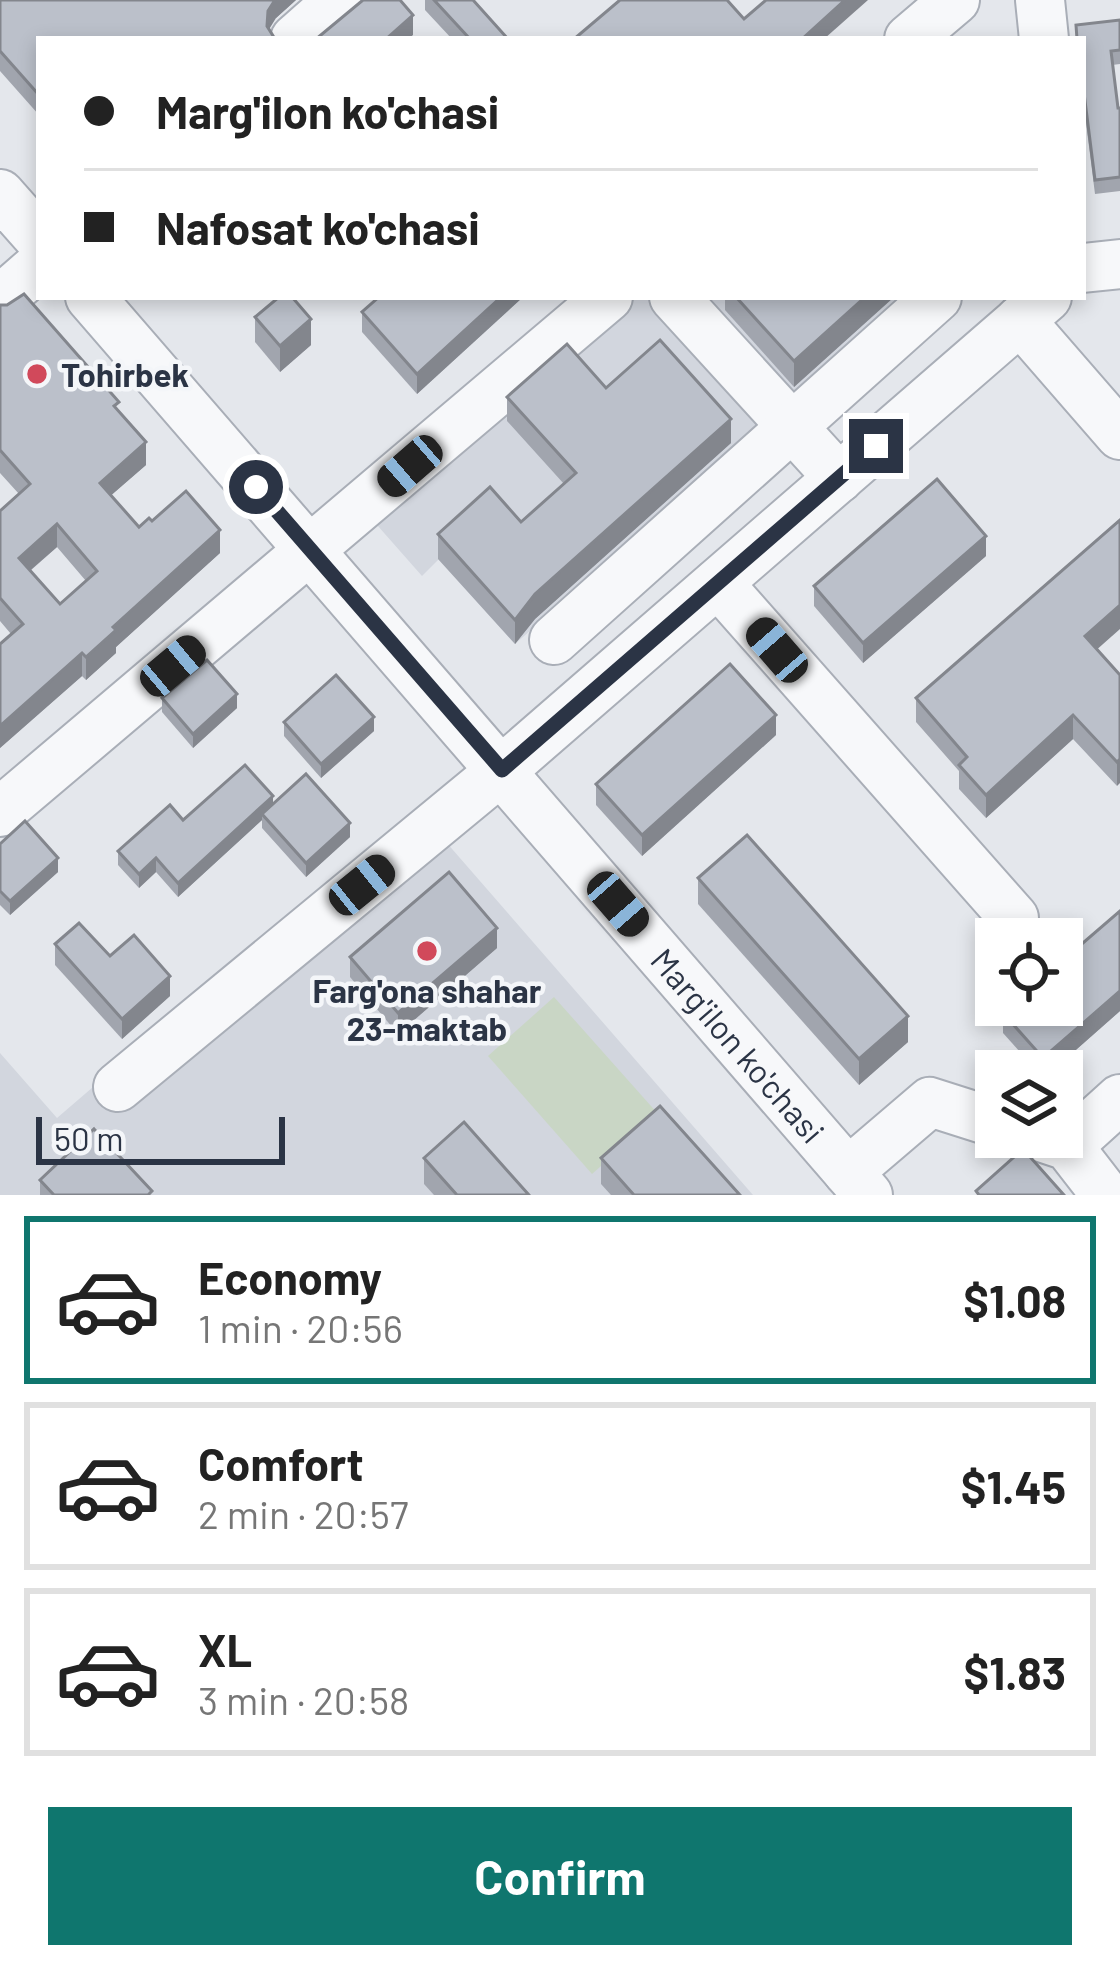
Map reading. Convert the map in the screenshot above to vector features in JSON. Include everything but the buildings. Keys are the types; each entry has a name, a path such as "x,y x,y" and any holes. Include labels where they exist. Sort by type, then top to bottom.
{"street":[{"path":"298,36 339,0"},
{"path":"913,36 955,0"},
{"path":"1040,0 1044,36"},
{"path":"0,194 36,235"},
{"path":"1086,268 1120,264"},
{"path":"0,300 36,269"},
{"name":"Marg'ilon ko'chasi","path":"93,300 858,1183"},
{"path":"0,812 604,300"},
{"path":"677,300 839,478"},
{"path":"554,640 934,300"},
{"path":"118,1087 502,770 1034,309 1120,435"},
{"path":"718,583 1014,917"},
{"path":"1083,1123 1120,1100"},
{"path":"858,1183 930,1102 975,1116"},
{"path":"1070,1158 1106,1195"}],"shaded area":[{"path":"623,300 909,300 515,644 439,559 422,576 370,517"},
{"name":"Farg'ona shahar 23-maktab","path":"446,842 753,1195 0,1195 0,1053 57,1118 107,1075"}],"green space":[{"path":"554,997 659,1115 592,1174 488,1056"}],"place":[{"name":"Tohirbek","path":"37,374"},
{"name":"Farg'ona shahar 23-maktab","path":"427,951"}],"route":[{"path":"256,487 502,770 876,446"}]}
